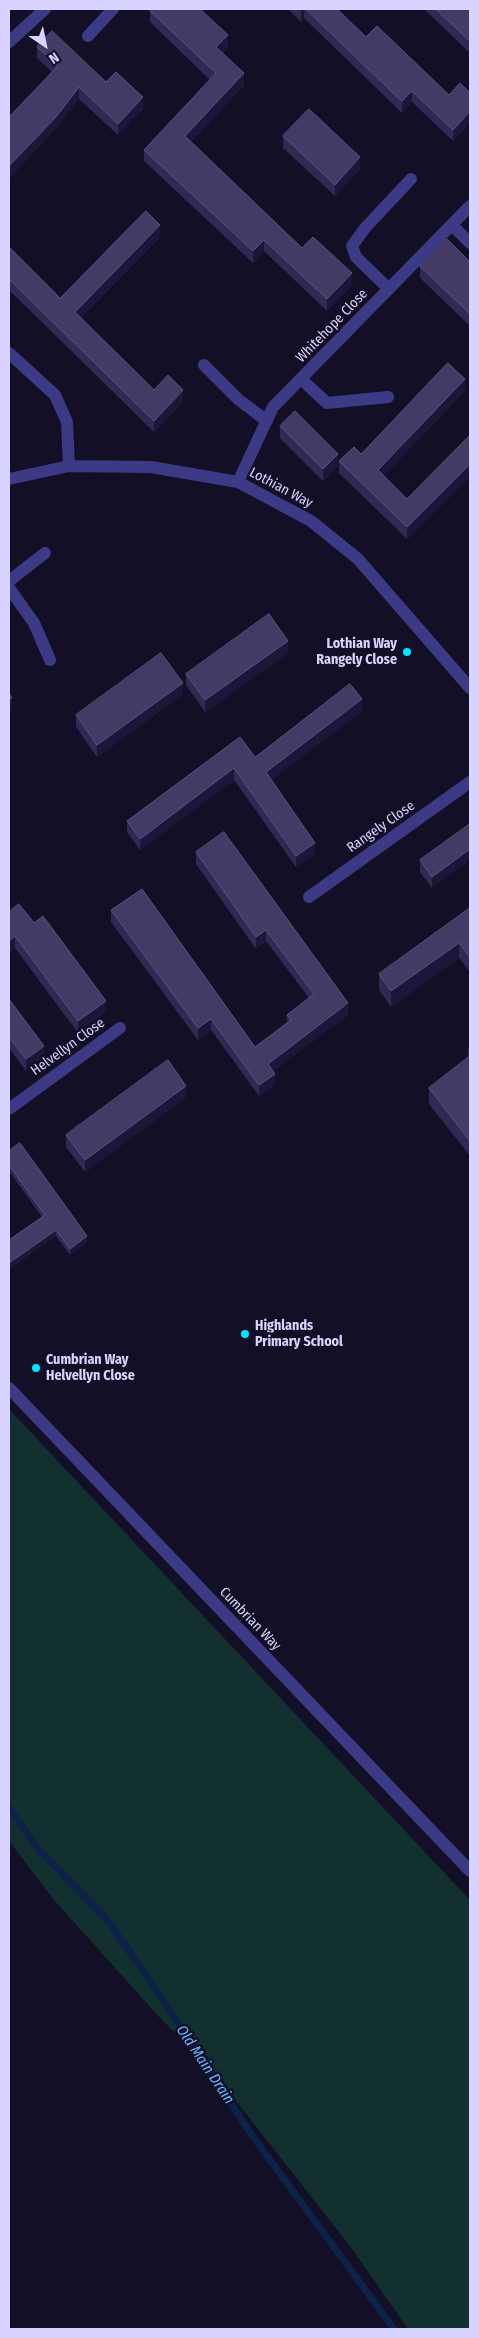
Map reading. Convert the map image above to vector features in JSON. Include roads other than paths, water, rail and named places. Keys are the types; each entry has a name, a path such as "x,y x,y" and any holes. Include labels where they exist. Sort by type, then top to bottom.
{"street":[{"path":"9,42 44,9"},
{"path":"88,36 113,9"},
{"path":"389,288 356,257 352,246 365,228 410,179"},
{"name":"Whitehope Close","path":"238,482 273,407 470,206"},
{"path":"452,225 470,243"},
{"path":"9,353 55,395 66,422 69,466"},
{"path":"204,365 239,400 267,421"},
{"path":"301,379 327,403 388,397"},
{"name":"Lothian Way","path":"9,479 69,466 151,467 238,482 311,521 358,559 470,688"},
{"path":"9,580 45,553"},
{"path":"9,588 34,623 50,660"},
{"name":"Rangely Close","path":"309,897 470,782"},
{"name":"Helvellyn Close","path":"9,1109 120,1028"},
{"name":"Cumbrian Way","path":"9,1388 470,1870"}],"waterway":[{"name":"Old Main Drain","path":"9,1808 36,1846 108,1921 157,1991 251,2134 394,2329"}],"place":[{"name":"Lothian Way Rangely Close","path":"407,652"},
{"name":"Highlands Primary School","path":"245,1334"},
{"name":"Cumbrian Way Helvellyn Close","path":"36,1368"}]}
